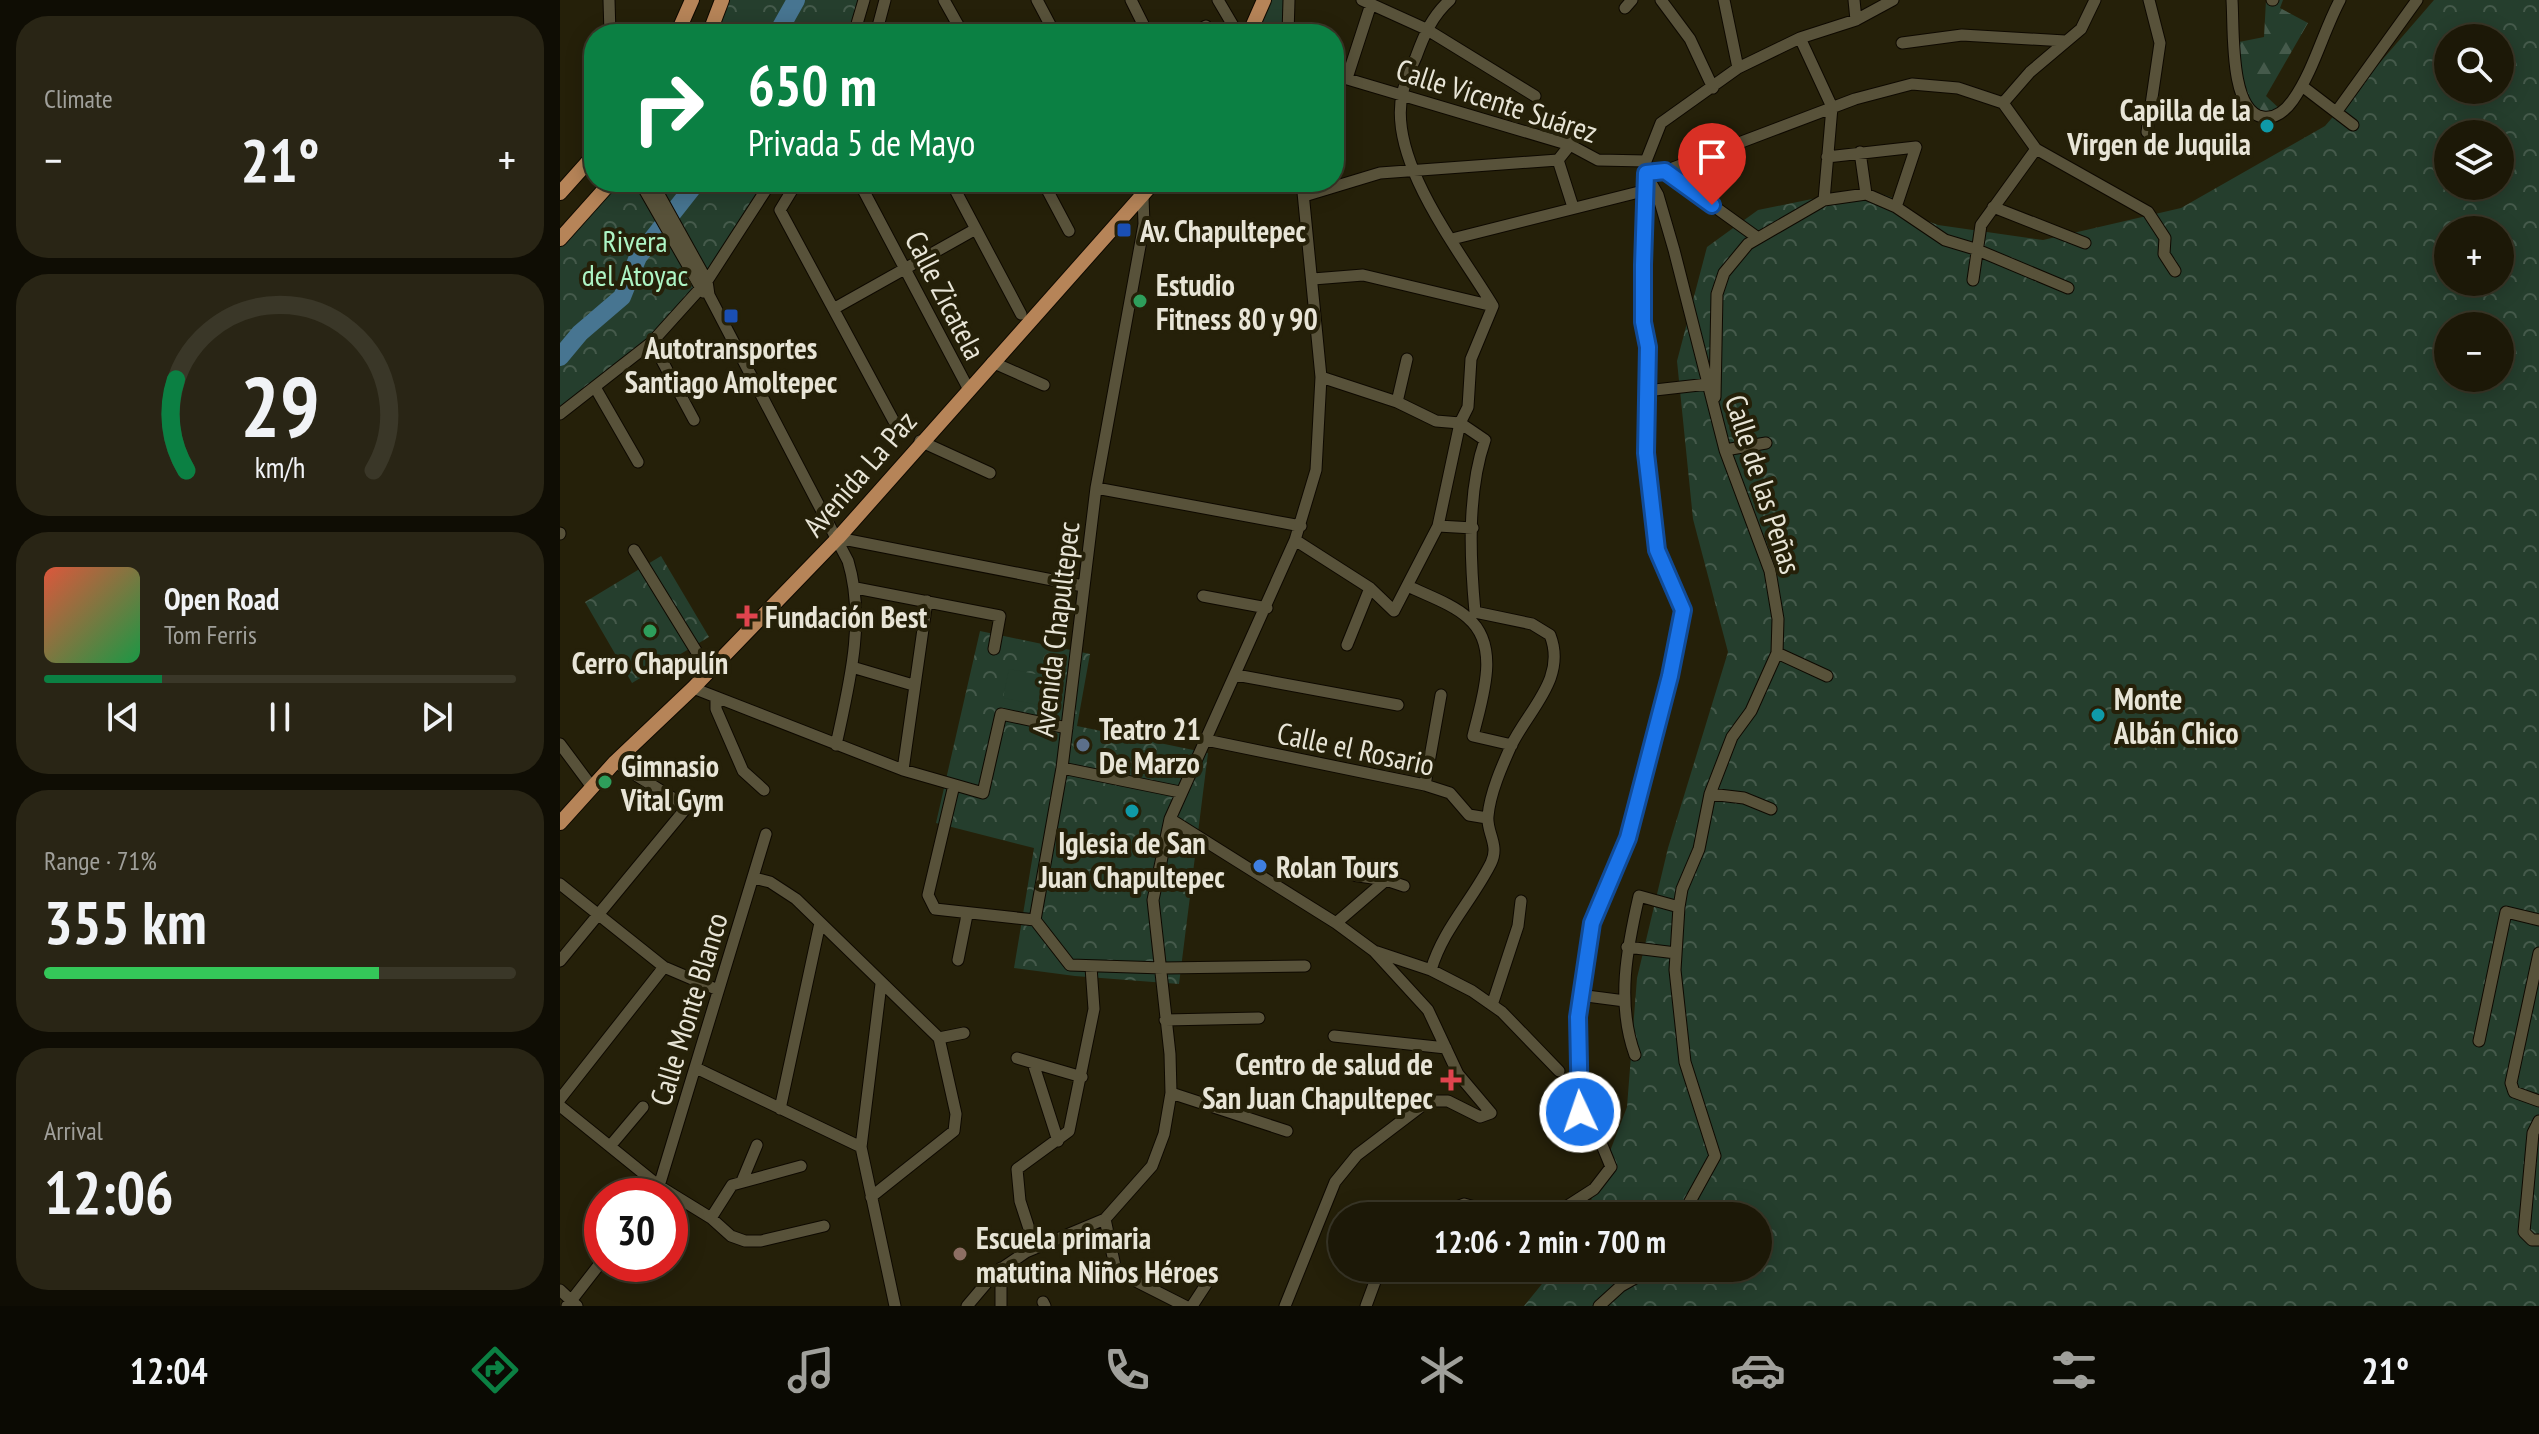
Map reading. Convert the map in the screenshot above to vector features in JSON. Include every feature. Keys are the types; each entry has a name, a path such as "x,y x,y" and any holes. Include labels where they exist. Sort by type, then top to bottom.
{"main road":[{"path":"681,24 692,0"},
{"path":"713,24 722,0"},
{"path":"1253,24 1264,0"},
{"path":"560,193 584,166"},
{"path":"560,239 602,192"},
{"name":"Avenida La Paz","path":"560,823 615,762 709,672 838,538 920,441 1147,192"}],"street":[{"path":"609,0 610,24"},
{"path":"857,24 864,0"},
{"path":"879,24 885,0"},
{"path":"944,0 957,24"},
{"path":"1037,0 1050,24"},
{"path":"1131,0 1143,24"},
{"path":"1218,0 1232,24"},
{"path":"1288,24 1289,0"},
{"path":"1450,0 1426,29 1402,94 1403,133 1412,172 1493,306"},
{"path":"1661,0 1690,39 1713,88"},
{"path":"1724,0 1738,68"},
{"path":"1854,0 1856,20"},
{"path":"1574,1202 1594,1189 1611,1167 1597,1133 1580,1112 1579,995 1592,923 1628,838 1670,676 1683,610 1657,550 1646,453 1643,191 1646,167 1661,123 1738,68 1800,38 1856,20 1893,0"},
{"path":"2095,0 2081,29 2030,72 2003,103 2036,149 2148,212 2165,238 2164,254 2175,271"},
{"path":"2147,132 2160,43 2149,0"},
{"path":"2232,0 2238,87 2246,108 2256,116 2269,118 2283,112 2302,86 2340,0"},
{"path":"2337,111 2417,0"},
{"path":"1347,78 1366,2 1426,29 1535,96"},
{"path":"1902,43 1962,35 2065,41"},
{"path":"1800,38 1832,107 1824,200"},
{"name":"Calle Vicente Suárez","path":"1344,77 1570,145 1598,160 1665,171 1832,107 1912,84 1958,88 2003,103"},
{"path":"2302,86 2353,125"},
{"path":"1344,182 1358,177 1558,160 1570,145 1578,126"},
{"path":"1827,157 1916,147 1900,210"},
{"path":"1973,280 1975,249 1981,225 2036,149"},
{"path":"1860,152 1866,194"},
{"path":"1558,160 1573,207"},
{"name":"Calle de las Peñas","path":"1646,167 1670,236 1725,450 1770,571 1778,619 1777,653 1751,711 1732,737 1710,794 1699,849 1679,907 1676,953 1685,1062 1715,1156 1690,1202"},
{"path":"1665,171 1758,238"},
{"path":"1452,239 1643,191"},
{"path":"646,192 705,288 838,538 856,588 852,667 836,745"},
{"path":"657,192 694,269"},
{"path":"560,414 596,389 652,342 705,288 765,192"},
{"path":"791,192 780,210 897,427"},
{"name":"Calle Zicatela","path":"864,192 968,388"},
{"path":"956,192 1021,314"},
{"path":"1048,192 1069,231"},
{"path":"1140,192 1143,197"},
{"path":"967,1306 1001,1268 1035,1247 1105,1219 1152,1166 1164,1134 1171,1093 1163,968 1153,900 1170,819 1267,608 1301,526 1316,470 1321,377 1303,192"},
{"path":"1304,196 1315,192"},
{"path":"1715,410 1717,294 1724,273 1737,254 1758,238 1824,200 1866,194 1900,210 1948,241 2068,288"},
{"name":"Avenida Chapultepec","path":"1035,920 1062,768 1096,488 1144,224 1143,197"},
{"path":"1993,207 2085,243"},
{"path":"835,308 974,230"},
{"path":"1313,279 1363,275 1493,306"},
{"path":"1295,540 1370,588 1394,611 1438,526 1460,423 1468,407 1471,359 1493,306"},
{"path":"652,342 694,420"},
{"path":"1397,402 1407,359"},
{"path":"992,362 1044,385"},
{"path":"1321,377 1397,402 1436,421 1460,423 1485,440 1473,528 1472,615 1483,642 1487,676 1473,736 1512,745"},
{"path":"1646,391 1708,384"},
{"path":"596,389 638,462"},
{"path":"920,441 990,473"},
{"path":"1725,450 1761,444"},
{"path":"1096,488 1301,526"},
{"path":"1438,526 1473,528"},
{"path":"838,538 1083,586"},
{"path":"634,550 709,672"},
{"path":"1408,586 1472,615 1532,624 1550,635 1557,662 1546,689 1512,745 1487,818 1495,843 1492,861 1439,943 1431,970"},
{"path":"856,588 1000,616 994,649"},
{"path":"1347,645 1370,588"},
{"path":"1203,596 1267,608"},
{"path":"903,770 927,601"},
{"path":"1777,653 1827,676"},
{"path":"852,667 913,685"},
{"path":"1236,675 1398,705"},
{"path":"693,688 903,770 983,793 1001,714 1067,728"},
{"path":"1425,785 1441,695"},
{"path":"716,699 716,709 743,771 764,790"},
{"name":"Calle el Rosario","path":"1206,740 1425,785 1450,793 1469,815 1487,818"},
{"path":"560,744 592,787"},
{"path":"560,961 687,807 615,762"},
{"path":"1062,768 1180,792"},
{"path":"954,785 928,895 935,909 967,915 1035,920 1070,965 1163,968 1305,966"},
{"path":"1710,794 1744,798 1771,809"},
{"path":"1170,819 1336,923 1374,951 1428,1010 1458,1074 1491,1113 1480,1117 1448,1101 1428,1101 1357,1155 1335,1182 1285,1306"},
{"name":"Calle Monte Blanco","path":"659,1178 696,1068 766,834"},
{"path":"1352,875 1404,886"},
{"path":"754,878 770,882 796,899 939,1038 956,1114 954,1131 871,1197"},
{"path":"1336,923 1386,880"},
{"path":"560,884 664,967 718,990"},
{"path":"1635,1055 1626,1030 1625,1001 1627,947 1639,896 1679,907"},
{"path":"1492,1005 1518,926 1521,901"},
{"path":"2479,1041 2506,912 2539,920"},
{"path":"958,960 967,915"},
{"path":"780,1109 820,923"},
{"path":"1627,947 1676,953"},
{"path":"1374,951 1431,970 1492,1005 1559,1071"},
{"path":"2539,953 2511,1083 2514,1092 2539,1101"},
{"path":"560,1099 664,967"},
{"path":"1035,1247 1020,1201 1017,1169 1069,1131 1094,1009 1091,967"},
{"path":"881,984 861,1147 895,1306"},
{"path":"1579,995 1625,1001"},
{"path":"1165,1020 1259,1018"},
{"path":"939,1038 964,1033"},
{"path":"1334,1036 1446,1048"},
{"path":"1017,1058 1082,1077"},
{"path":"1033,1063 1058,1141"},
{"path":"696,1068 861,1147"},
{"path":"1171,1093 1287,1131"},
{"path":"560,1106 611,1145 643,1178"},
{"path":"611,1145 643,1107"},
{"path":"2539,1121 2533,1133 2524,1232 2532,1240 2539,1240"},
{"path":"742,1181 757,1145"},
{"path":"711,1218 732,1185 801,1166"},
{"path":"688,1207 711,1218 731,1236 745,1241 761,1241 824,1226"},
{"path":"1105,1219 1116,1271 1185,1306"},
{"path":"1001,1268 1001,1306"},
{"path":"1192,1306 1211,1277"},
{"path":"560,1290 572,1304 587,1282"},
{"path":"1366,1306 1375,1282"},
{"path":"1599,1306 1628,1282"}],"green space":[{"path":"720,0 864,0 857,24 712,24"},
{"path":"1268,0 1291,0 1292,24 1256,24"},
{"path":"2266,0 2283,0 2280,8 2308,23 2266,96 2283,112 2269,118 2246,108 2234,43 2264,37"},
{"path":"2434,0 2539,0 2539,1306 1524,1306 1544,1282 1772,1282 1772,1202 1590,1202 1627,1107 1637,978 1668,848 1728,652 1693,519 1677,361 1707,247 1758,210 1846,192 1879,193 1896,199 1919,218 1938,225 2043,240 2181,208 2325,126"},
{"name":"Rivera del Atoyac","path":"599,192 764,192 707,281 652,342 560,414 560,237"},
{"path":"661,556 709,637 632,683 585,602"},
{"path":"980,631 1090,654 1077,726 1208,753 1179,984 1014,968 1034,848 936,823"},
{"path":"1009,669 1051,677 1045,706 1003,698"}],"waterway":[{"path":"783,24 796,0"},
{"path":"560,357 580,333 622,297 638,257 689,192"}],"place":[{"name":"Capilla de la Virgen de Juquila","path":"2267,126"},
{"name":"Av. Chapultepec","path":"1124,230"},
{"name":"Estudio Fitness 80 y 90","path":"1140,301"},
{"name":"Autotransportes Santiago Amoltepec","path":"731,316"},
{"name":"Fundación Best","path":"747,616"},
{"name":"Cerro Chapulín","path":"650,631"},
{"name":"Monte Albán Chico","path":"2098,715"},
{"name":"Teatro 21 De Marzo","path":"1083,745"},
{"name":"Gimnasio Vital Gym","path":"605,782"},
{"name":"Iglesia de San Juan Chapultepec","path":"1132,811"},
{"name":"Rolan Tours","path":"1260,866"},
{"name":"Centro de salud de San Juan Chapultepec","path":"1451,1080"},
{"name":"Escuela primaria matutina Niños Héroes","path":"960,1254"}],"route":[{"path":"1580,1112 1579,995 1592,923 1628,838 1642,774 1670,676 1683,610 1657,550 1646,453 1648,347 1643,322 1643,191 1646,173 1665,171 1712,205"}]}
